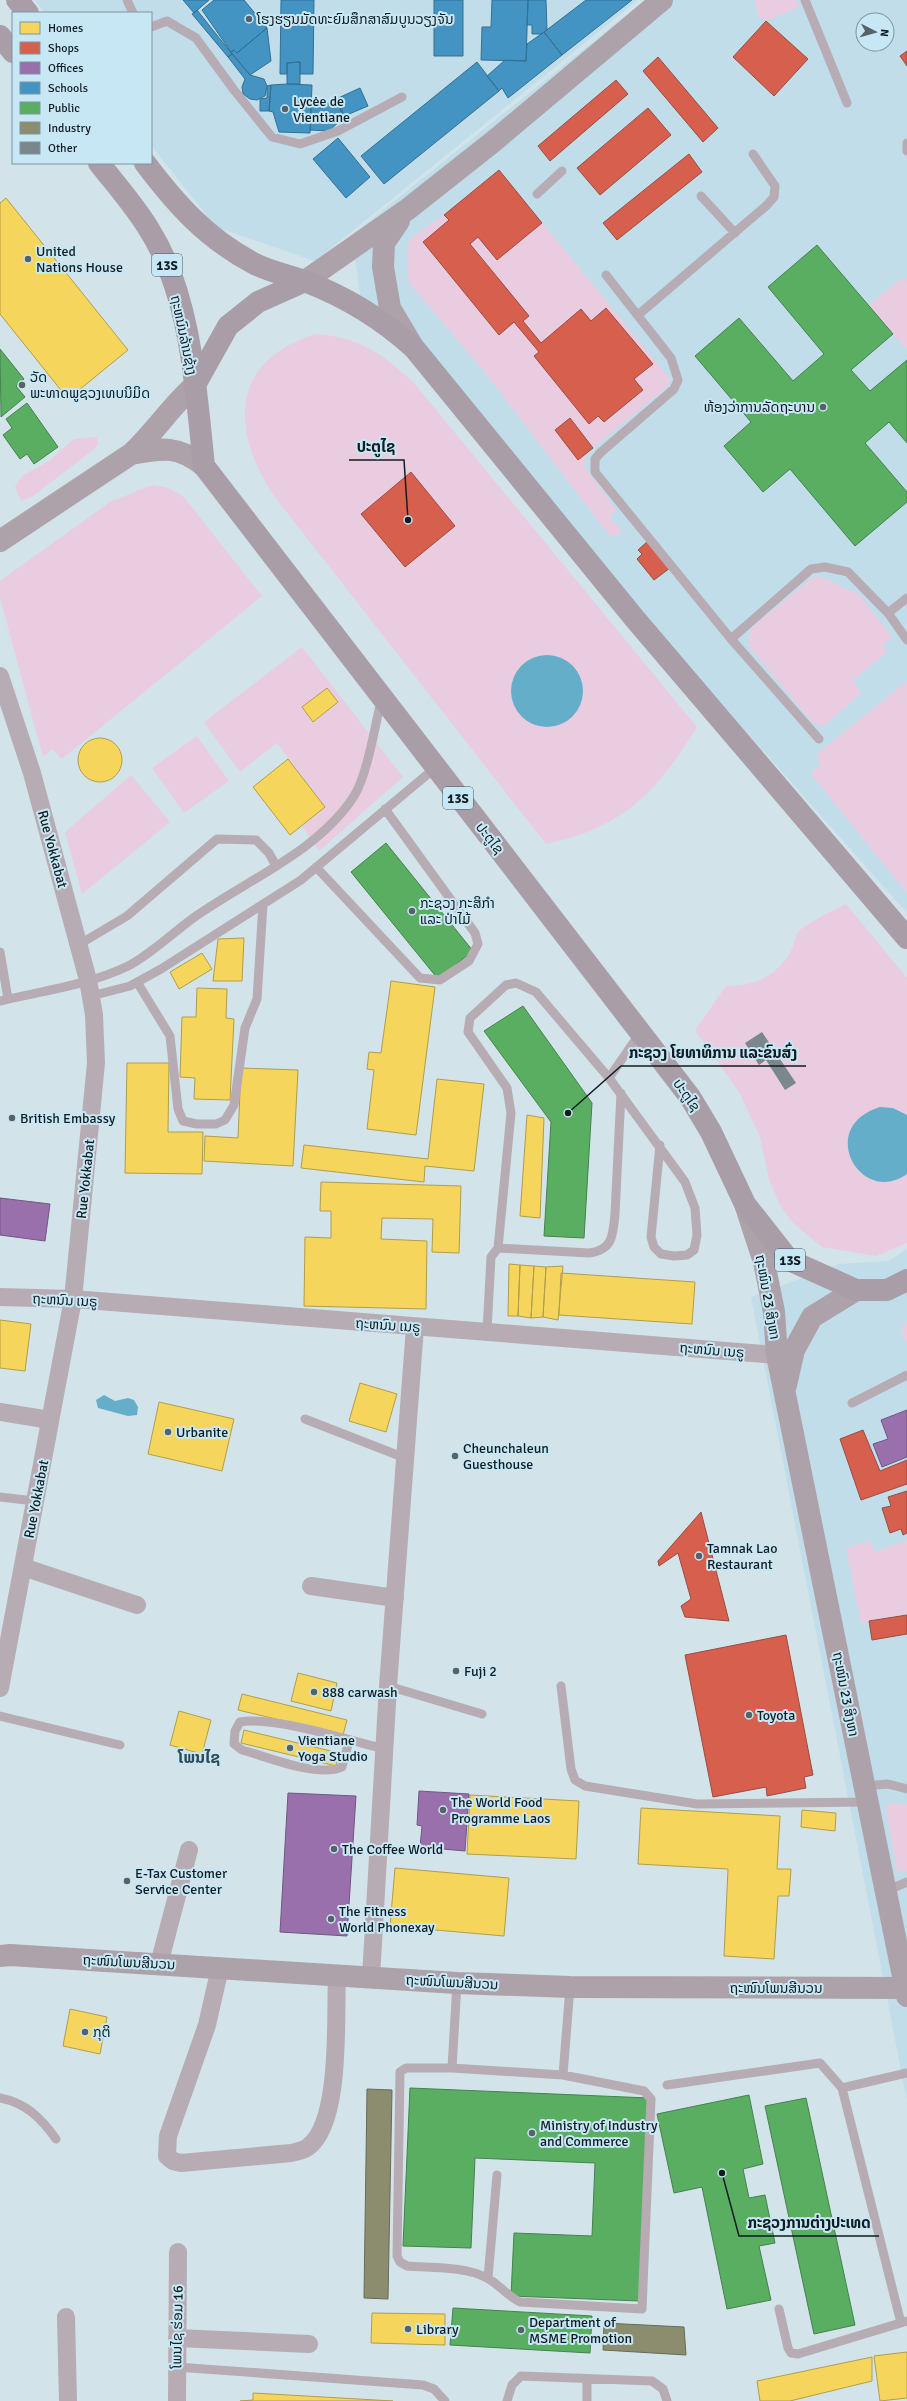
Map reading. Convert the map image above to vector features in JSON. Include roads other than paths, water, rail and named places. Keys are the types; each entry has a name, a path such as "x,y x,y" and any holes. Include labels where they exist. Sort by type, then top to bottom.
{"highway":[{"path":"17,0 27,12"},
{"path":"0,36 12,51"},
{"name":"ຖະຫນົນລ້ານຊ້າງ","path":"100,164 151,231 170,273 182,312 194,385"},
{"path":"146,164 177,205 214,239 253,263 288,277 305,281 357,305 386,323 414,348 636,619 907,938"},
{"path":"194,385 228,326 258,302 305,281"},
{"name":"13S","path":"194,385 204,466"},
{"name":"ປະຕູໄຊ","path":"204,466 435,768 690,1097 708,1126 745,1204 789,1260 856,1290 897,1292 907,1280"}],"street":[{"path":"305,281 408,209 500,135 662,0"},
{"path":"408,209 384,243 382,267 390,308 414,348"},
{"path":"0,540 131,454 147,439 179,400 194,385"},
{"path":"131,454 152,450 171,450 189,454 204,466"},
{"name":"Rue Yokkabat","path":"0,676 32,773 89,988 96,1063 73,1299 0,1688"},
{"name":"ຖະໜົນ 23 ສິງຫາ","path":"745,1204 764,1262 774,1312 777,1355 784,1392 906,1992"},
{"name":"ຖະໜົນ 23 ສິງຫາ","path":"784,1392 794,1350 812,1317 856,1290"},
{"name":"ຖະຫນົນ ເນຣູ","path":"0,1296 73,1299 777,1355"},
{"path":"371,1977 388,1686 415,1327"},
{"path":"0,1412 50,1420"},
{"path":"23,1567 138,1606"},
{"path":"311,1586 395,1598"},
{"path":"159,1964 189,1850"},
{"name":"ຖະໜົນໂພນສີນວນ","path":"0,1956 10,1955 457,1983 570,1987 906,1992"},
{"path":"220,1968 207,2025 167,2142 167,2156 173,2161 181,2163 290,2153 308,2148 323,2129 331,2102 337,1975"},
{"name":"ໂພນໄຊ ຮ່ອມ 16","path":"177,2401 178,2252"},
{"path":"66,2316 68,2401"},
{"path":"177,2338 309,2344"}],"lane":[{"path":"127,0 133,12"},
{"path":"805,0 847,103"},
{"path":"152,27 168,21 196,38 234,90 272,137 300,144 338,131 402,96"},
{"path":"907,143 907,151"},
{"path":"638,315 735,233 774,197 775,186 754,154"},
{"path":"537,194 562,171"},
{"path":"701,196 735,233"},
{"path":"606,275 671,358 678,380 674,389 600,453 595,459 595,472 731,639 818,739"},
{"path":"731,639 811,569 825,567 848,572 888,613 907,640"},
{"path":"888,613 907,598"},
{"path":"89,988 129,966 197,915 276,866 331,824 354,795 367,760 382,699"},
{"path":"0,952 4,1000 137,982 161,969 301,880 435,768"},
{"path":"316,867 420,978 440,980 469,962 478,944 475,933 385,809"},
{"path":"78,945 127,916 217,839 256,840 269,853 276,866"},
{"path":"137,982 170,1036 178,1109 183,1121 198,1124 216,1124 225,1120 234,1105 245,1028 256,999 263,904"},
{"path":"487,1332 491,1256 498,1248 511,1113 507,1088 468,1032 470,1018 506,986 516,983 525,985 536,992 610,1078 660,1146 685,1182 695,1208 696,1245 694,1250 687,1255 674,1256 661,1254 654,1247 652,1237 660,1146"},
{"path":"610,1078 641,1032"},
{"path":"498,1248 589,1253 599,1252 608,1246 613,1231 616,1214 621,1093"},
{"path":"852,1403 907,1375"},
{"path":"305,1419 405,1458"},
{"path":"0,1497 35,1501"},
{"path":"388,1686 482,1714"},
{"path":"562,1686 571,1768 575,1780 585,1786 697,1804 866,1794 888,1784 907,1789"},
{"path":"0,1716 120,1745"},
{"path":"350,1741 342,1767 333,1771 317,1770 242,1750 234,1744 235,1731 240,1722 253,1720 350,1741 384,1749"},
{"path":"886,1891 907,1882"},
{"path":"452,2068 457,1983"},
{"path":"563,2075 570,1987"},
{"path":"667,2085 820,2063 842,2088 904,2322 798,2354 791,2353 788,2348 779,2309"},
{"path":"406,2068 452,2068 563,2075 644,2091 651,2099 642,2309 520,2302 510,2297 488,2278 458,2271 407,2266 400,2262 397,2256 400,2072 406,2068"},
{"path":"842,2088 907,2073"},
{"path":"0,2098 13,2100 28,2109 42,2120 56,2139"},
{"path":"488,2278 497,2176"},
{"path":"177,2367 423,2385 434,2389 445,2401"},
{"path":"507,2401 512,2385 521,2376 652,2382 663,2388 667,2401"},
{"path":"587,2379 587,2401"}],"water":[{"path":"540,655 554,655 561,657 573,665 581,677 583,691 581,705 573,717 561,725 554,727 540,727 533,725 521,717 513,705 511,698 511,684 513,677 521,665 533,657"},
{"path":"880,1107 893,1108 907,1115 907,1174 890,1181 874,1180 861,1173 852,1160 848,1146 850,1131 861,1117"},
{"path":"104,1395 115,1401 128,1398 134,1400 138,1407 137,1415 128,1416 98,1408 96,1400"}],"place":[{"name":"ໂຮງຮຽນມັດທະຍົມສຶກສາສົມບູນວຽງຈັນ","path":"249,19"},
{"name":"Lycėe de Vientiane","path":"285,109"},
{"name":"United Nations House","path":"28,259"},
{"name":"ວັດ ພະທາດພູຊວງເທບນິມິດ","path":"22,385"},
{"name":"ຫ້ອງວ່າການລັດຖະບານ","path":"823,407"},
{"name":"ປະຕູໄຊ","path":"408,520"},
{"name":"ກະຊວງ ກະສິກຳ ແລະ ປ່າໄມ້","path":"412,911"},
{"name":"ກະຊວງ ໂຍທາທິການ ແລະຂົນສົ່ງ","path":"568,1113"},
{"name":"British Embassy","path":"12,1118"},
{"name":"Urbanite","path":"168,1432"},
{"name":"Cheunchaleun Guesthouse","path":"455,1456"},
{"name":"Tamnak Lao Restaurant","path":"699,1556"},
{"name":"Fuji 2","path":"456,1671"},
{"name":"888 carwash","path":"314,1692"},
{"name":"Toyota","path":"749,1715"},
{"name":"Vientiane Yoga Studio","path":"290,1748"},
{"name":"The World Food Programme Laos","path":"443,1810"},
{"name":"The Coffee World","path":"334,1849"},
{"name":"E-Tax Customer Service Center","path":"127,1881"},
{"name":"The Fitness World Phonexay","path":"331,1919"},
{"name":"ກຸຕິ","path":"85,2032"},
{"name":"Ministry of Industry and Commerce","path":"532,2133"},
{"name":"ກະຊວງການຕ່າງປະເທດ","path":"722,2173"},
{"name":"Library","path":"408,2329"},
{"name":"Department of MSME Promotion","path":"521,2330"}],"district":[{"name":"ໂພນໄຊ","path":"199,1757"}]}
